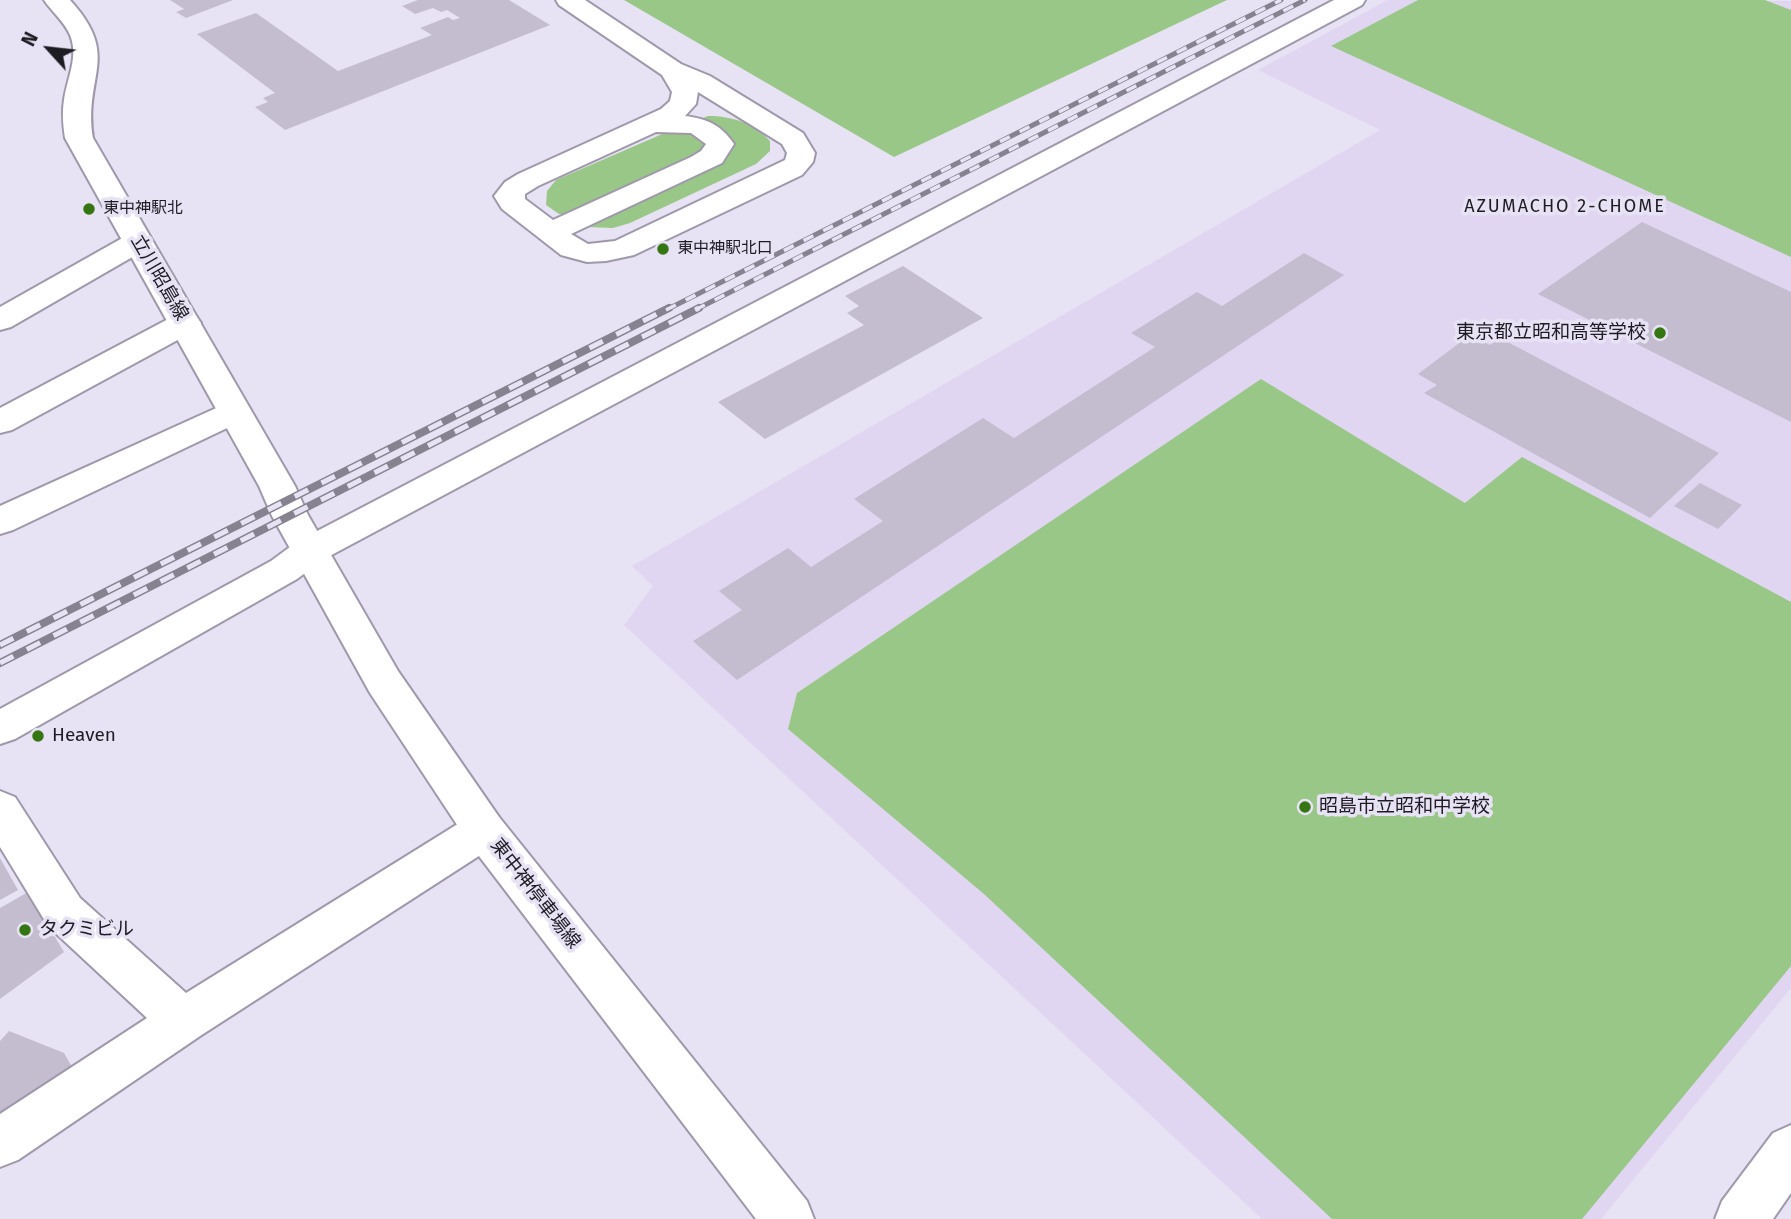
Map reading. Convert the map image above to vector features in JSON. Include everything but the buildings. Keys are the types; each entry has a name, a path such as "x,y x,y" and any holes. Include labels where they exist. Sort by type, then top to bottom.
{"street":[{"name":"立川昭島線","path":"56,0 76,20 84,33 86,70 76,105 75,123 79,138 311,550"},
{"path":"568,0 672,70 701,82 752,114 799,146 801,153 799,162 792,169 623,249 587,253 572,249 512,203 509,196 515,188 662,120 683,104 685,92 672,70"},
{"path":"0,729 284,570 311,550 1353,0"},
{"path":"662,120 712,110 752,114"},
{"path":"550,232 701,163 712,157 720,144 712,132 662,120"},
{"path":"0,320 137,242"},
{"path":"0,422 185,323"},
{"path":"0,521 234,411"},
{"name":"東中神停車場線","path":"311,550 384,682 484,830 703,1106 788,1219"},
{"path":"0,809 64,912 183,1021"},
{"path":"0,1143 183,1021 484,830"},
{"path":"1754,1214 1791,1150"}],"shaded area":[{"name":"昭島市立昭和中学校","path":"1388,0 1791,1 1791,988 1601,1219 1262,1219 624,625 653,586 632,566 1380,130 1258,70"}],"green space":[{"path":"624,0 1227,0 894,157"},
{"path":"1418,0 1765,0 1791,10 1791,257 1331,46"},
{"path":"708,116 726,117 750,125 770,141 770,151 756,164 630,223 613,228 587,227 719,164 731,148 731,141 723,130 698,120"},
{"path":"667,132 694,134 706,145 703,151 694,157 567,214 559,214 546,205 547,191 556,180"},
{"name":"昭島市立昭和中学校","path":"1261,379 1465,503 1522,457 1791,602 1791,966 1582,1219 1332,1219 984,894 788,729 797,693"}],"railway":[{"path":"666,310 1281,0"},
{"path":"695,310 1305,0"},
{"path":"0,645 669,308"},
{"path":"0,663 699,308"}],"place":[{"name":"東中神駅北","path":"89,209"},
{"name":"東中神駅北口","path":"663,249"},
{"name":"東京都立昭和高等学校","path":"1660,333"},
{"name":"Heaven","path":"38,736"},
{"name":"昭島市立昭和中学校","path":"1305,807"},
{"name":"タクミビル","path":"25,930"}],"district":[{"name":"AZUMACHO 2-CHOME","path":"1565,207"}]}
